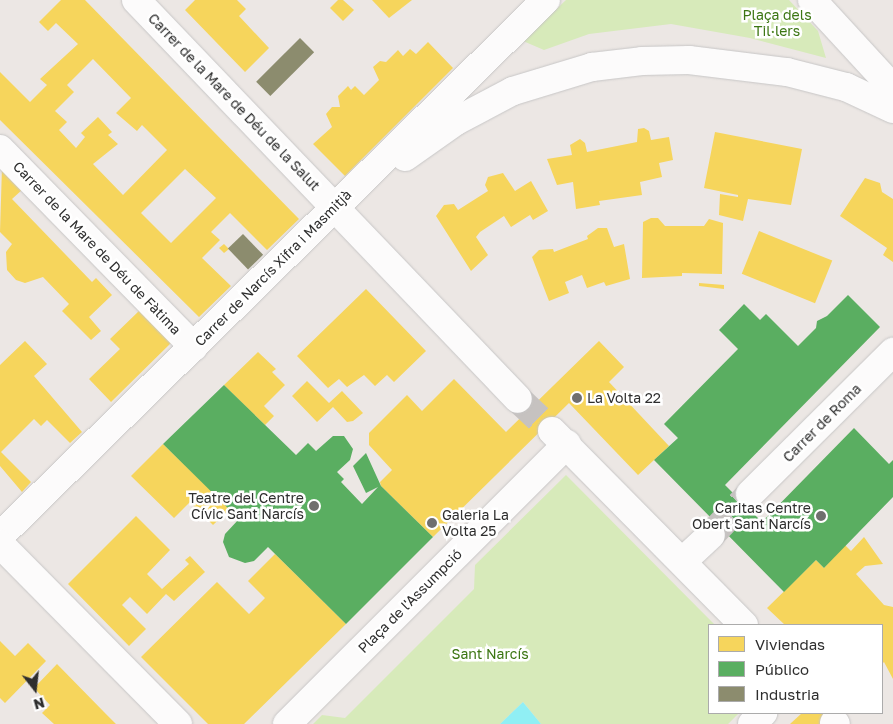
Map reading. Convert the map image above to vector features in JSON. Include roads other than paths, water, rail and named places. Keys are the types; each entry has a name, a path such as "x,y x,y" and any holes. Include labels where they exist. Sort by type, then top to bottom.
{"street":[{"name":"Carrer de la Mare de Déu de la Salut","path":"136,0 518,400"},
{"name":"Carrer de Narcís Xifra i Masmitjà","path":"0,536 546,0"},
{"path":"812,0 893,88"},
{"path":"335,207 456,121 513,91 592,67 679,60 742,65 787,72 846,87 893,109"},
{"name":"Carrer de la Mare de Déu de Fàtima","path":"0,149 194,347"},
{"name":"Carrer de Roma","path":"750,494 893,352"},
{"name":"Plaça de l'Assumpció","path":"286,724 559,438 683,561 743,624"},
{"path":"683,561 711,534"},
{"path":"0,544 178,724"},
{"path":"752,724 762,714"}],"water":[{"path":"523,702 541,724 500,724"}],"tunnel":[{"path":"518,399 552,431"},
{"path":"711,535 750,494"}],"place":[{"name":"La Volta 22","path":"577,398"},
{"name":"Teatre del Centre Cívic Sant Narcís","path":"314,506"},
{"name":"Caritas Centre Obert Sant Narcís","path":"821,516"},
{"name":"Galeria La Volta 25","path":"432,523"}],"park label":[{"name":"Plaça dels Til·lers","path":"777,24"},
{"name":"Sant Narcís","path":"490,654"}]}
